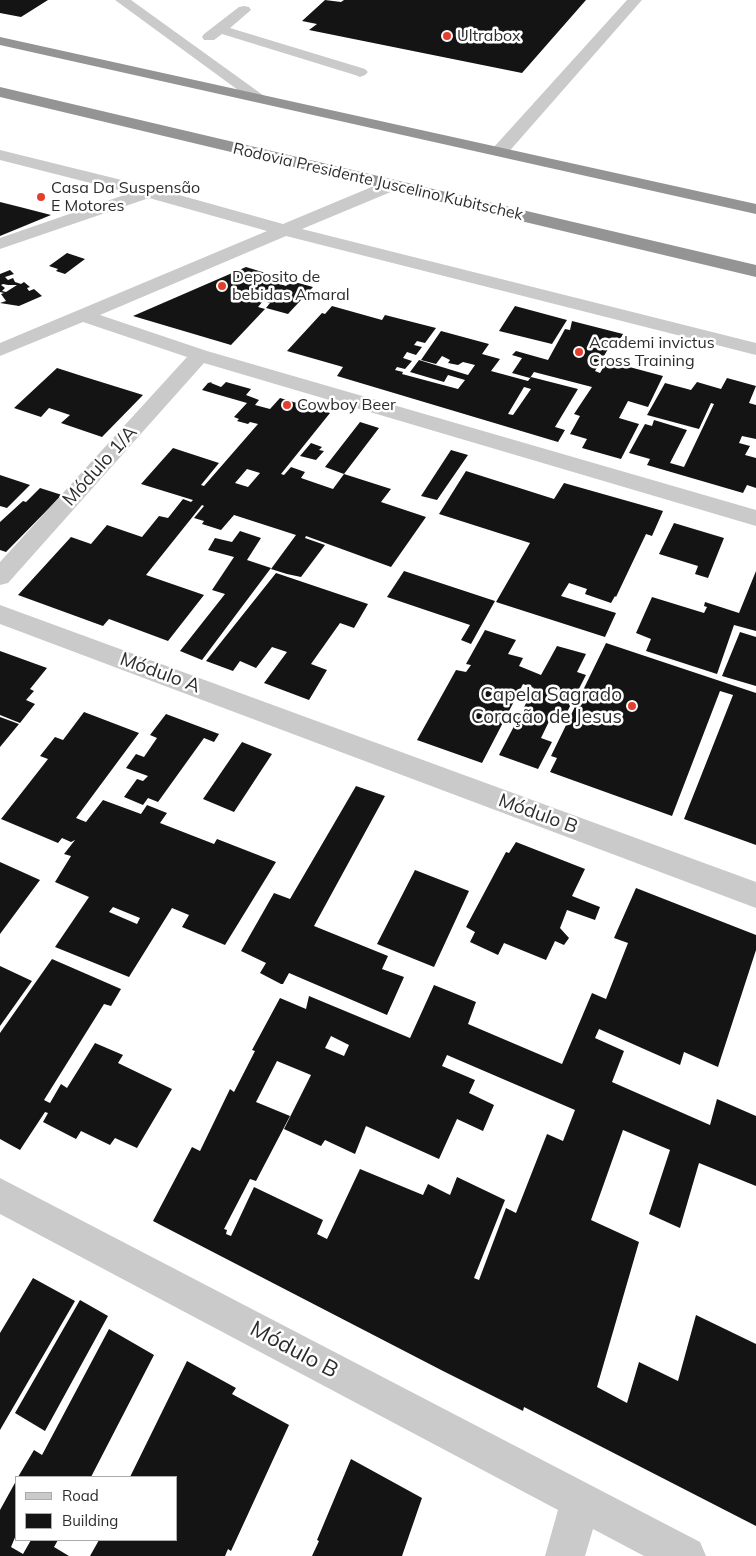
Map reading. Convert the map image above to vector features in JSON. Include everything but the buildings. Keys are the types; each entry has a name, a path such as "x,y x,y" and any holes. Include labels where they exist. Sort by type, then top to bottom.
{"highway":[{"path":"0,41 756,209"},
{"name":"Rodovia Presidente Juscelino Kubitschek","path":"0,92 756,271"}],"street":[{"path":"122,0 259,98"},
{"path":"500,151 635,0"},
{"path":"192,50 244,10"},
{"path":"219,29 360,72"},
{"path":"0,155 148,192 286,231 756,349"},
{"path":"0,350 392,185"},
{"path":"0,244 148,192"},
{"path":"82,315 200,354 756,518"},
{"name":"Módulo 1/A","path":"0,577 200,354"},
{"name":"Módulo A","path":"0,614 320,733"},
{"name":"Módulo B","path":"320,733 756,895"},
{"name":"Módulo B","path":"4,1197 686,1556"},
{"path":"565,1556 581,1501"}],"place":[{"name":"Ultrabox","path":"447,36"},
{"name":"Casa Da Suspensão E Motores","path":"41,197"},
{"name":"Deposito de bebidas Amaral","path":"222,286"},
{"name":"Academi invictus Cross Training","path":"579,352"},
{"name":"Cowboy Beer","path":"287,405"},
{"name":"Capela Sagrado Coração de Jesus","path":"632,706"}]}
